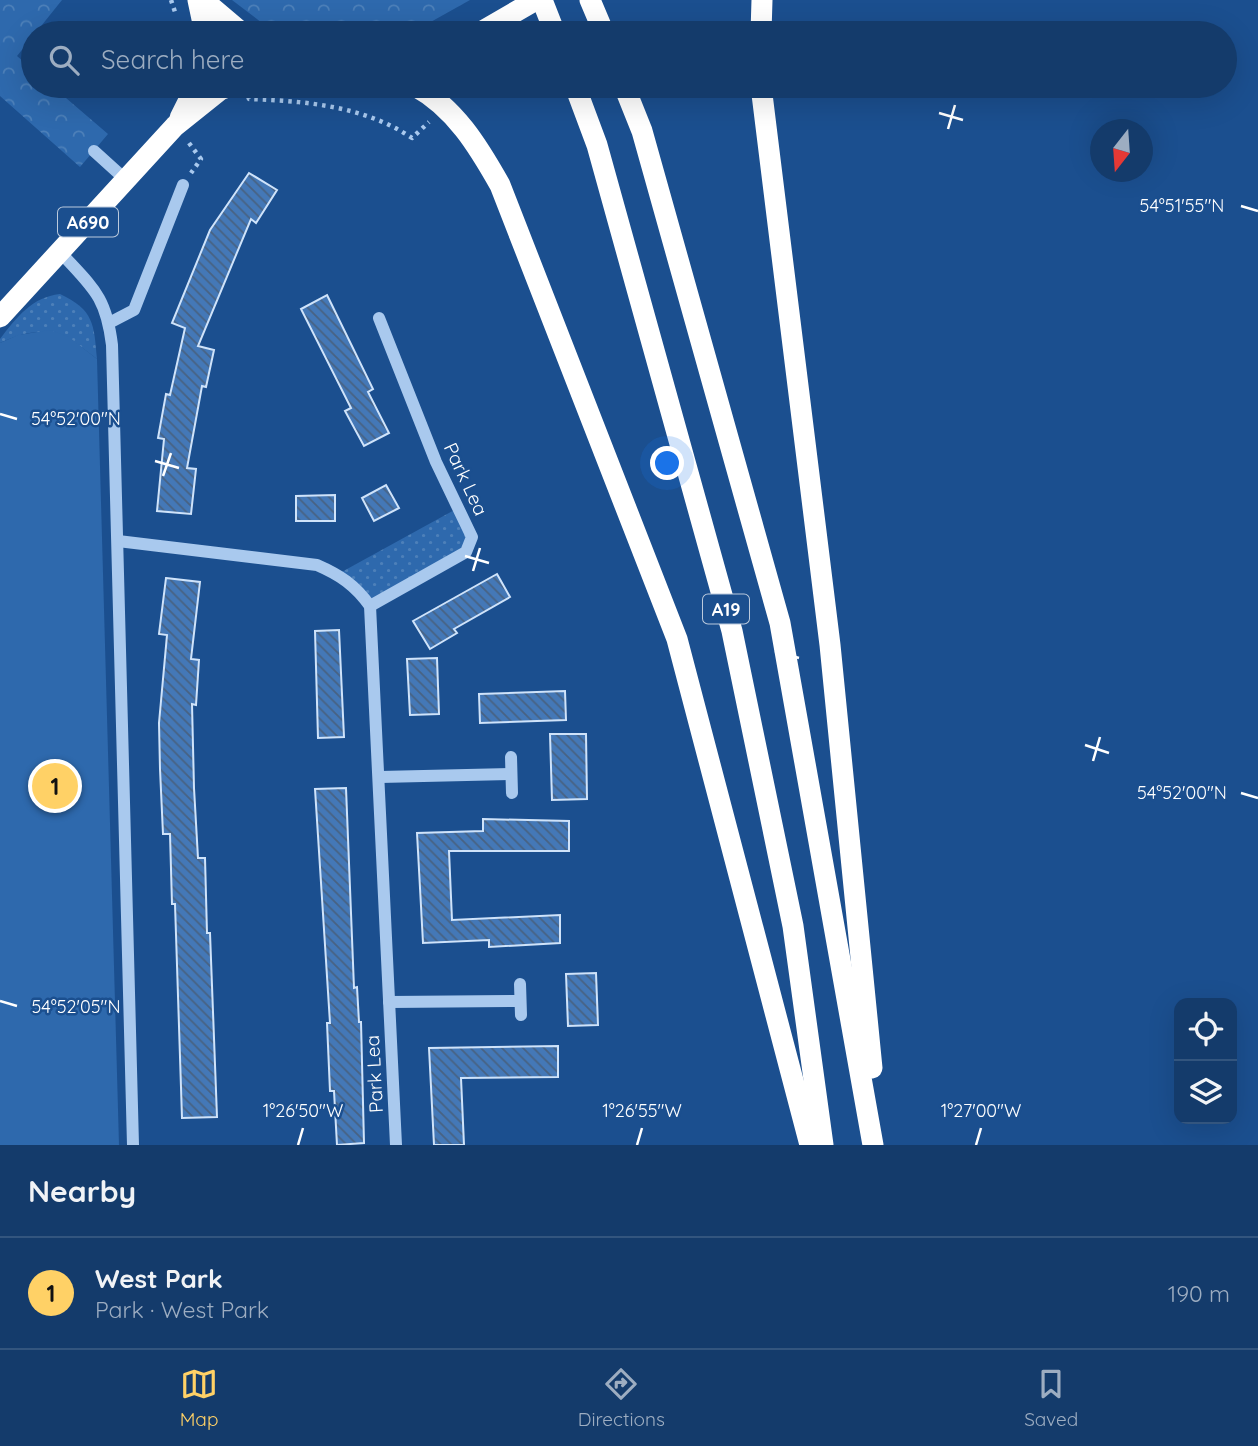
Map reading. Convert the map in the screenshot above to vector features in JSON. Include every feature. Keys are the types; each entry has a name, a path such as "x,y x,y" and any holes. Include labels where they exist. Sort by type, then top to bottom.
{"highway":[{"path":"200,0 203,21"},
{"path":"200,0 227,21"},
{"path":"500,21 536,0"},
{"path":"542,0 550,21"},
{"path":"590,0 599,21"},
{"path":"761,21 762,0"},
{"name":"A690","path":"176,126 190,98"},
{"name":"A690","path":"0,317 176,126 210,98"},
{"path":"431,98 445,108 475,140 500,185 677,639 810,1145"},
{"name":"A19","path":"579,98 597,145 732,631 793,926 823,1145"},
{"name":"A19","path":"629,98 642,131 780,624 873,1145"},
{"path":"762,98 830,645 880,1145"}],"street":[{"path":"94,151 126,180"},
{"path":"109,323 134,310 183,185"},
{"path":"61,253 99,295 109,323 118,541 133,1144 147,1145"},
{"name":"Park Lea","path":"379,318 436,462 472,537 466,552 370,606 396,1145"},
{"path":"118,541 317,565 338,574 357,588 370,606"},
{"path":"511,757 512,793"},
{"path":"380,777 511,774"},
{"path":"520,984 521,1015"},
{"path":"389,1002 520,1001"}],"path":[{"path":"248,98 306,101 360,114 397,128 412,138 445,108"},
{"path":"176,126 201,159 183,185"}],"green space":[{"path":"0,0 62,0 45,21 21,21 21,51 17,56 21,60 21,98 66,98 108,134 80,167 0,96"},
{"path":"232,0 470,0 432,21 259,21"},
{"path":"60,294 80,306 90,319 97,359 73,342 51,333 28,333 0,343 0,339 26,309 41,299"},
{"path":"50,330 69,337 97,359 119,1145 0,1145 0,343 18,335"},
{"path":"458,508 471,544 370,606 338,574"}],"building":[{"path":"249,173 277,190 256,223 251,219 198,346 214,350 206,387 202,386 187,468 196,469 191,514 157,511 164,439 158,438 166,394 170,395 185,328 172,323 210,230"},
{"path":"327,295 373,389 368,392 389,433 364,446 345,411 351,408 301,309"},
{"path":"386,485 399,508 374,521 362,498"},
{"path":"335,495 335,521 296,521 296,496"},
{"path":"497,574 510,597 454,629 457,633 430,649 413,621"},
{"path":"166,578 200,582 191,659 199,660 196,705 192,704 194,788 198,858 205,858 217,1117 182,1118 175,904 172,904 170,834 163,834 160,769 159,723 167,635 159,634"},
{"path":"339,630 344,737 318,738 315,631"},
{"path":"437,658 439,714 410,715 407,659"},
{"path":"565,691 566,720 480,723 479,694"},
{"path":"550,734 586,734 587,799 552,800"},
{"path":"346,788 354,988 357,987 361,1022 364,1143 337,1145 334,1091 330,1091 327,1023 330,1023 315,789"},
{"path":"483,819 569,821 569,851 449,851 452,920 560,915 560,943 489,947 489,940 423,943 417,833 483,831"},
{"path":"596,973 598,1025 568,1026 566,974"},
{"path":"558,1046 558,1077 461,1078 464,1145 434,1145 429,1048"}],"place":[{"name":"West Park","path":"55,786"}]}
